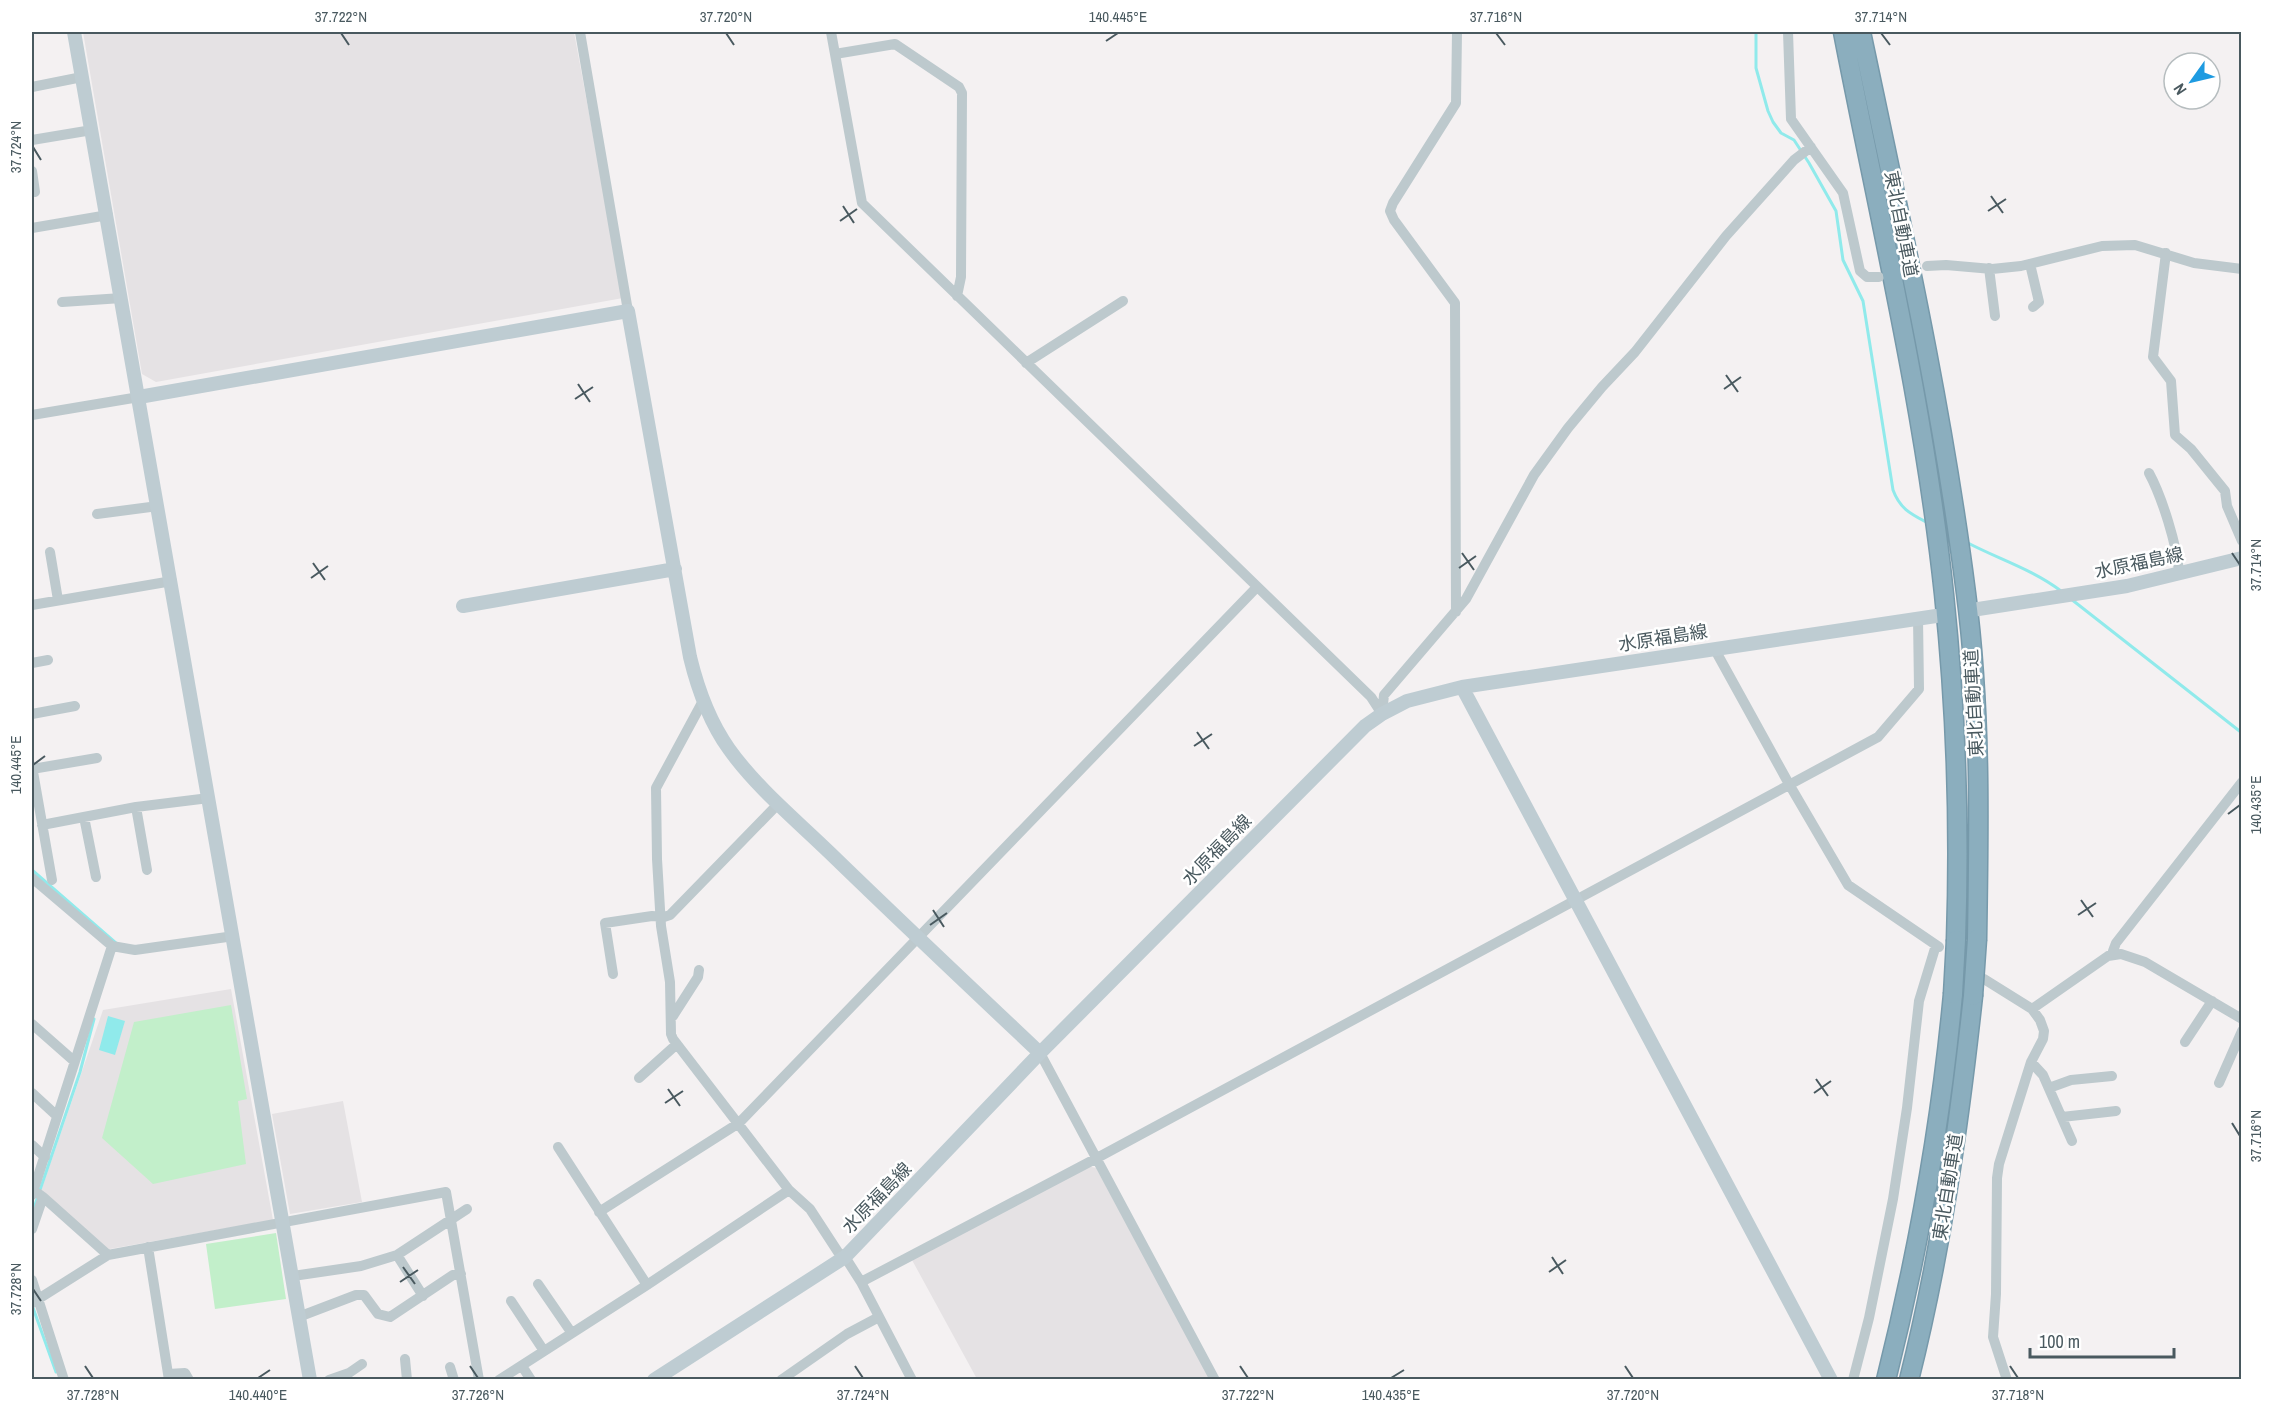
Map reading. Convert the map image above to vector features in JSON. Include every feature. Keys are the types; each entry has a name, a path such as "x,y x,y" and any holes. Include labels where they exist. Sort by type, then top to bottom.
{"highway":[{"name":"東北自動車道","path":"1845,38 1910,369 1934,520 1944,594 1956,747 1959,870 1944,944 1953,994 1947,1059 1933,1155 1904,1310 1886,1380"},
{"name":"東北自動車道","path":"1863,40 1948,462 1969,603 1977,734 1979,834 1977,939 1973,996 1957,1137 1943,1225 1925,1316 1909,1380"}],"street":[{"path":"74,32 301,1316 310,1380"},
{"path":"580,32 690,657 703,701 729,749 742,765 918,938 1041,1053 1215,1380"},
{"path":"831,32 862,203 1371,697 1382,714"},
{"path":"1456,612 1455,303 1394,220 1390,211 1456,103 1457,32"},
{"path":"1788,32 1791,119 1843,193 1860,271 1867,276 1879,277"},
{"path":"835,54 895,44 959,87 962,93 962,196 961,277 957,296"},
{"path":"32,87 82,77"},
{"path":"32,140 92,130"},
{"path":"1382,714 1384,695 1466,599 1534,475 1568,428 1635,352 1726,236 1794,160 1811,147"},
{"path":"32,171 35,192"},
{"path":"32,228 108,215"},
{"path":"1927,266 1989,268 2030,264 2102,246 2135,245 2194,263 2241,269"},
{"path":"2166,253 2153,357 2171,381 2175,435 2191,449 2225,491 2227,506 2241,542"},
{"path":"2030,264 2039,302 2033,307"},
{"path":"1989,268 1995,316"},
{"path":"62,302 122,298"},
{"path":"1026,363 1123,301"},
{"path":"32,416 628,311"},
{"path":"2149,473 2158,491 2178,560 2179,573"},
{"path":"97,514 158,506"},
{"path":"50,552 58,600"},
{"name":"水原福島線","path":"1969,603 2066,595 2127,586 2241,558"},
{"path":"463,606 675,569"},
{"path":"32,605 172,581"},
{"path":"599,1212 739,1123 1257,586"},
{"name":"水原福島線","path":"654,1380 845,1257 1041,1053 1308,783 1356,735 1382,714 1407,701 1462,687 1936,616"},
{"path":"861,1282 1097,1158 1878,736 1918,689 1918,618"},
{"path":"1714,648 1788,784 1848,885 1944,944 1919,1001 1907,1108 1888,1223 1869,1318 1853,1380"},
{"path":"32,663 48,660"},
{"path":"1462,687 1831,1380"},
{"path":"703,701 656,788 657,859 661,917 670,982 671,1034 789,1190 810,1209 838,1252 845,1257 861,1282 912,1380"},
{"path":"32,714 75,706"},
{"path":"52,880 32,768 97,758"},
{"path":"2115,954 2113,951 2116,943 2241,782"},
{"path":"42,825 136,807 209,798"},
{"path":"613,974 605,923 670,915 779,803"},
{"path":"136,807 147,870"},
{"path":"84,817 96,877"},
{"path":"32,878 95,934 112,946 135,950 234,936"},
{"path":"32,1229 36,1193 45,1156 112,946"},
{"path":"2032,1009 2101,961 2115,954 2127,954 2145,962 2241,1019"},
{"path":"672,1016 675,1015 679,1004 698,977 699,970"},
{"path":"1984,979 2032,1009 2044,1031 2043,1039 2031,1062 1999,1164 1997,1178 1996,1294 1993,1337 2007,1380"},
{"path":"2185,1042 2212,1001"},
{"path":"32,1024 74,1062"},
{"path":"2219,1083 2241,1031"},
{"path":"639,1078 677,1044"},
{"path":"2031,1062 2043,1075 2072,1141"},
{"path":"2049,1088 2071,1080 2112,1076"},
{"path":"32,1093 57,1116"},
{"path":"2062,1117 2116,1111"},
{"path":"32,1145 45,1156"},
{"path":"558,1147 647,1285"},
{"path":"499,1380 789,1190"},
{"path":"35,1301 108,1256 446,1192 479,1380"},
{"path":"36,1193 108,1256"},
{"path":"293,1276 361,1266 397,1255 466,1209"},
{"path":"147,1247 168,1378 185,1373 189,1380"},
{"path":"397,1255 423,1296"},
{"path":"301,1316 356,1295 364,1295 378,1314 390,1317 453,1275 461,1274"},
{"path":"32,1280 35,1301 64,1380"},
{"path":"538,1284 571,1332"},
{"path":"511,1301 544,1351"},
{"path":"782,1380 847,1334 879,1317"},
{"path":"405,1359 407,1380"},
{"path":"329,1380 350,1373 362,1364"},
{"path":"522,1366 531,1380"},
{"path":"450,1367 454,1380"}],"shaded area":[{"path":"83,32 574,32 623,298 156,382 142,374"},
{"path":"231,989 273,1220 104,1250 41,1191 103,1010"},
{"path":"343,1101 362,1202 290,1214 272,1114"},
{"path":"1088,1166 1096,1168 1211,1379 977,1379 912,1260"}],"green space":[{"path":"231,1005 247,1099 238,1101 246,1164 153,1184 102,1138 134,1022"},
{"path":"276,1233 286,1299 215,1309 206,1244"}],"water":[{"path":"108,1016 125,1021 115,1055 99,1050"}],"waterway":[{"path":"1756,32 1756,68 1768,111 1781,133 1794,140 1836,211 1843,260 1863,301 1893,490 1911,514 1928,523"},
{"path":"1966,542 2027,570 2061,591"},
{"path":"2071,599 2242,733"},
{"path":"32,870 117,944"},
{"path":"40,1190 80,1072 94,1019"},
{"path":"32,1214 38,1196"},
{"path":"32,1305 56,1372"}]}
